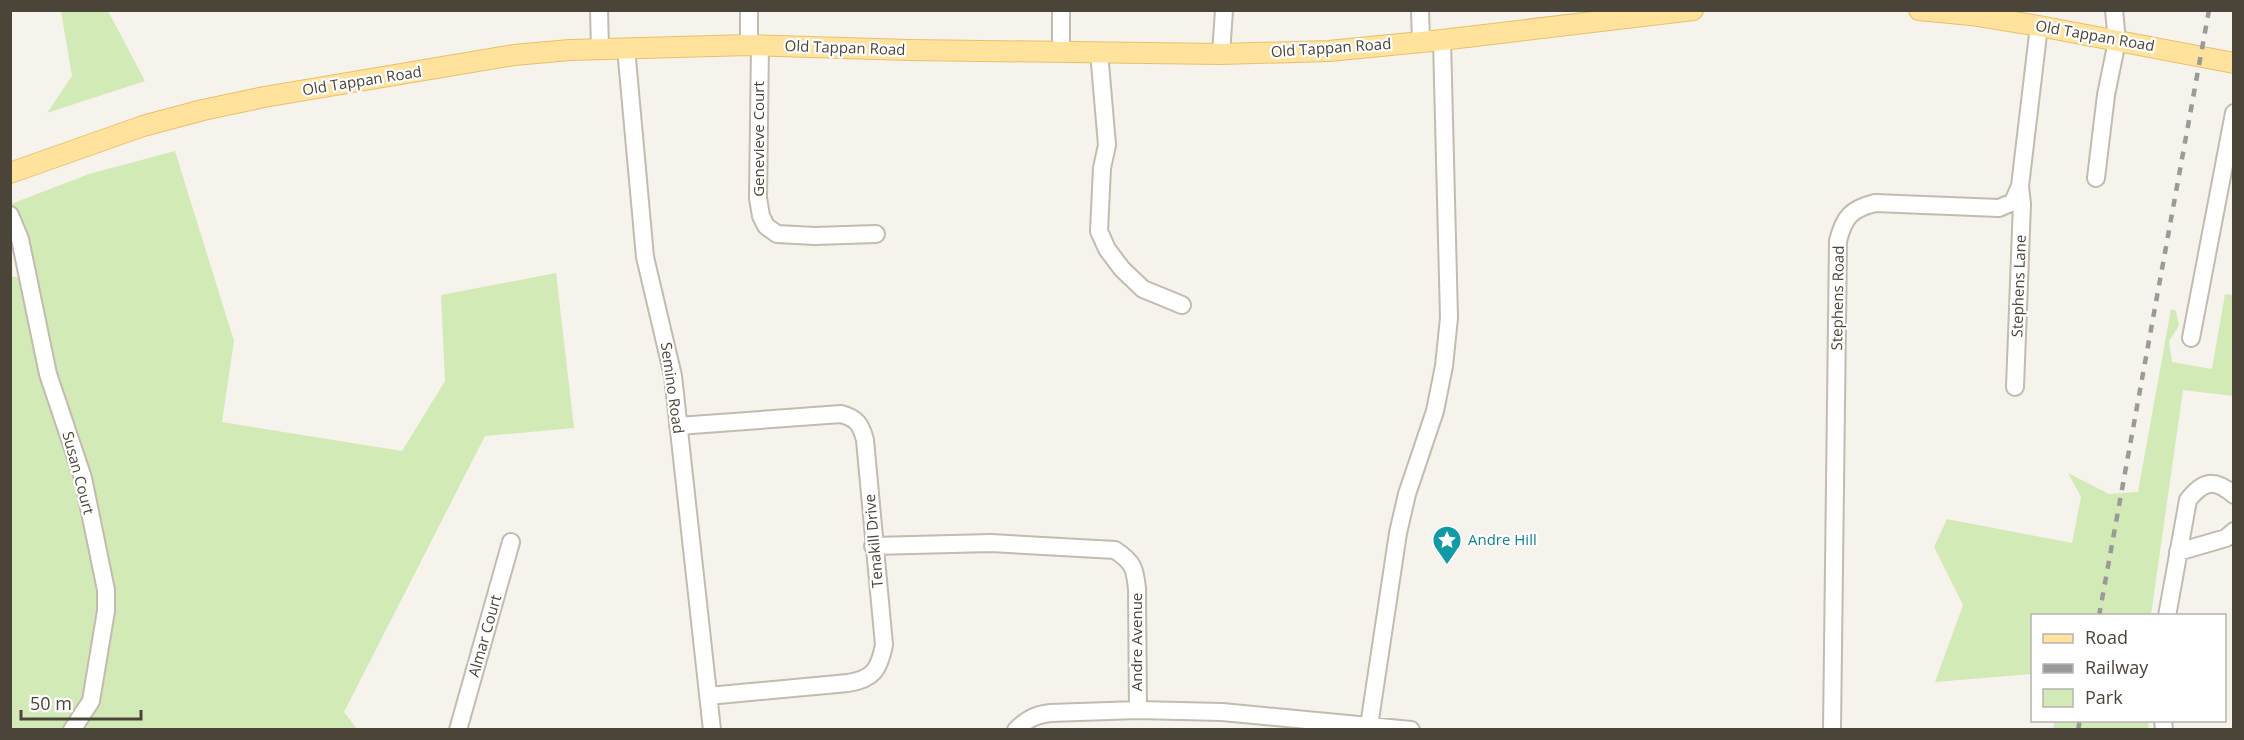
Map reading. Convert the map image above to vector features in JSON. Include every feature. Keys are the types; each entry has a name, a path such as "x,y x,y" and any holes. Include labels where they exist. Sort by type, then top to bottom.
{"main road":[{"name":"Old Tappan Road","path":"10,173 123,133 203,110 264,97 514,55 600,49 755,45 909,50 1221,54 1329,51 1693,10"},
{"name":"Old Tappan Road","path":"1919,10 1971,13 2234,63"}],"street":[{"path":"599,10 600,49"},
{"name":"Genevieve Court","path":"749,10 755,45 758,198 761,216 766,226 777,234 815,236 876,234"},
{"path":"1061,10 1061,52"},
{"path":"1221,54 1224,10"},
{"path":"1420,10 1421,42"},
{"path":"2096,178 2106,96 2116,41 2114,10"},
{"path":"2020,186 2039,26"},
{"path":"1369,726 1398,533 1407,494 1435,411 1447,337 1449,318 1442,40"},
{"name":"Semino Road","path":"626,48 645,258 673,376 712,729"},
{"path":"1099,52 1107,145 1102,168 1098,231 1107,249 1122,269 1143,289 1182,305"},
{"path":"2191,338 2234,113"},
{"name":"Stephens Lane","path":"2015,387 2022,204 2020,186"},
{"name":"Stephens Road","path":"1832,729 1839,241 1843,224 1862,206 1875,203 1999,208 2013,202 2020,186"},
{"name":"Susan Court","path":"10,215 20,239 48,374 83,478 106,590 106,611 91,701 72,729"},
{"name":"Tenakill Drive","path":"678,426 841,414 853,417 862,427 865,440 873,546 884,645 881,659 874,671 864,681 708,696"},
{"path":"2167,614 2188,500 2198,488 2210,483 2234,495"},
{"path":"2178,552 2226,538 2234,531"},
{"name":"Almar Court","path":"459,729 511,542"},
{"name":"Andre Avenue","path":"873,546 1015,545 1115,550 1130,560 1136,574 1138,710 1222,712 1412,729"},
{"path":"1016,729 1035,715 1138,710"}],"green space":[{"path":"61,11 108,11 145,81 47,113 72,76"},
{"path":"175,151 234,341 222,422 402,451 445,381 441,295 556,273 574,428 485,436 344,712 357,729 11,729 10,276 27,279 11,219 11,204 89,174"},
{"path":"2225,294 2233,295 2233,396 2183,390 2151,614 2031,614 2031,674 1935,682 1963,605 1934,547 1947,519 2072,543 2081,497 2068,473 2109,494 2138,492 2171,309 2176,311 2179,326 2169,341 2172,362 2212,369"},
{"path":"2055,722 2148,722 2149,729 2053,729"}],"railway":[{"path":"2099,614 2209,10"},
{"path":"2078,730 2080,722"}],"place":[{"name":"Andre Hill","path":"1447,566"}]}
